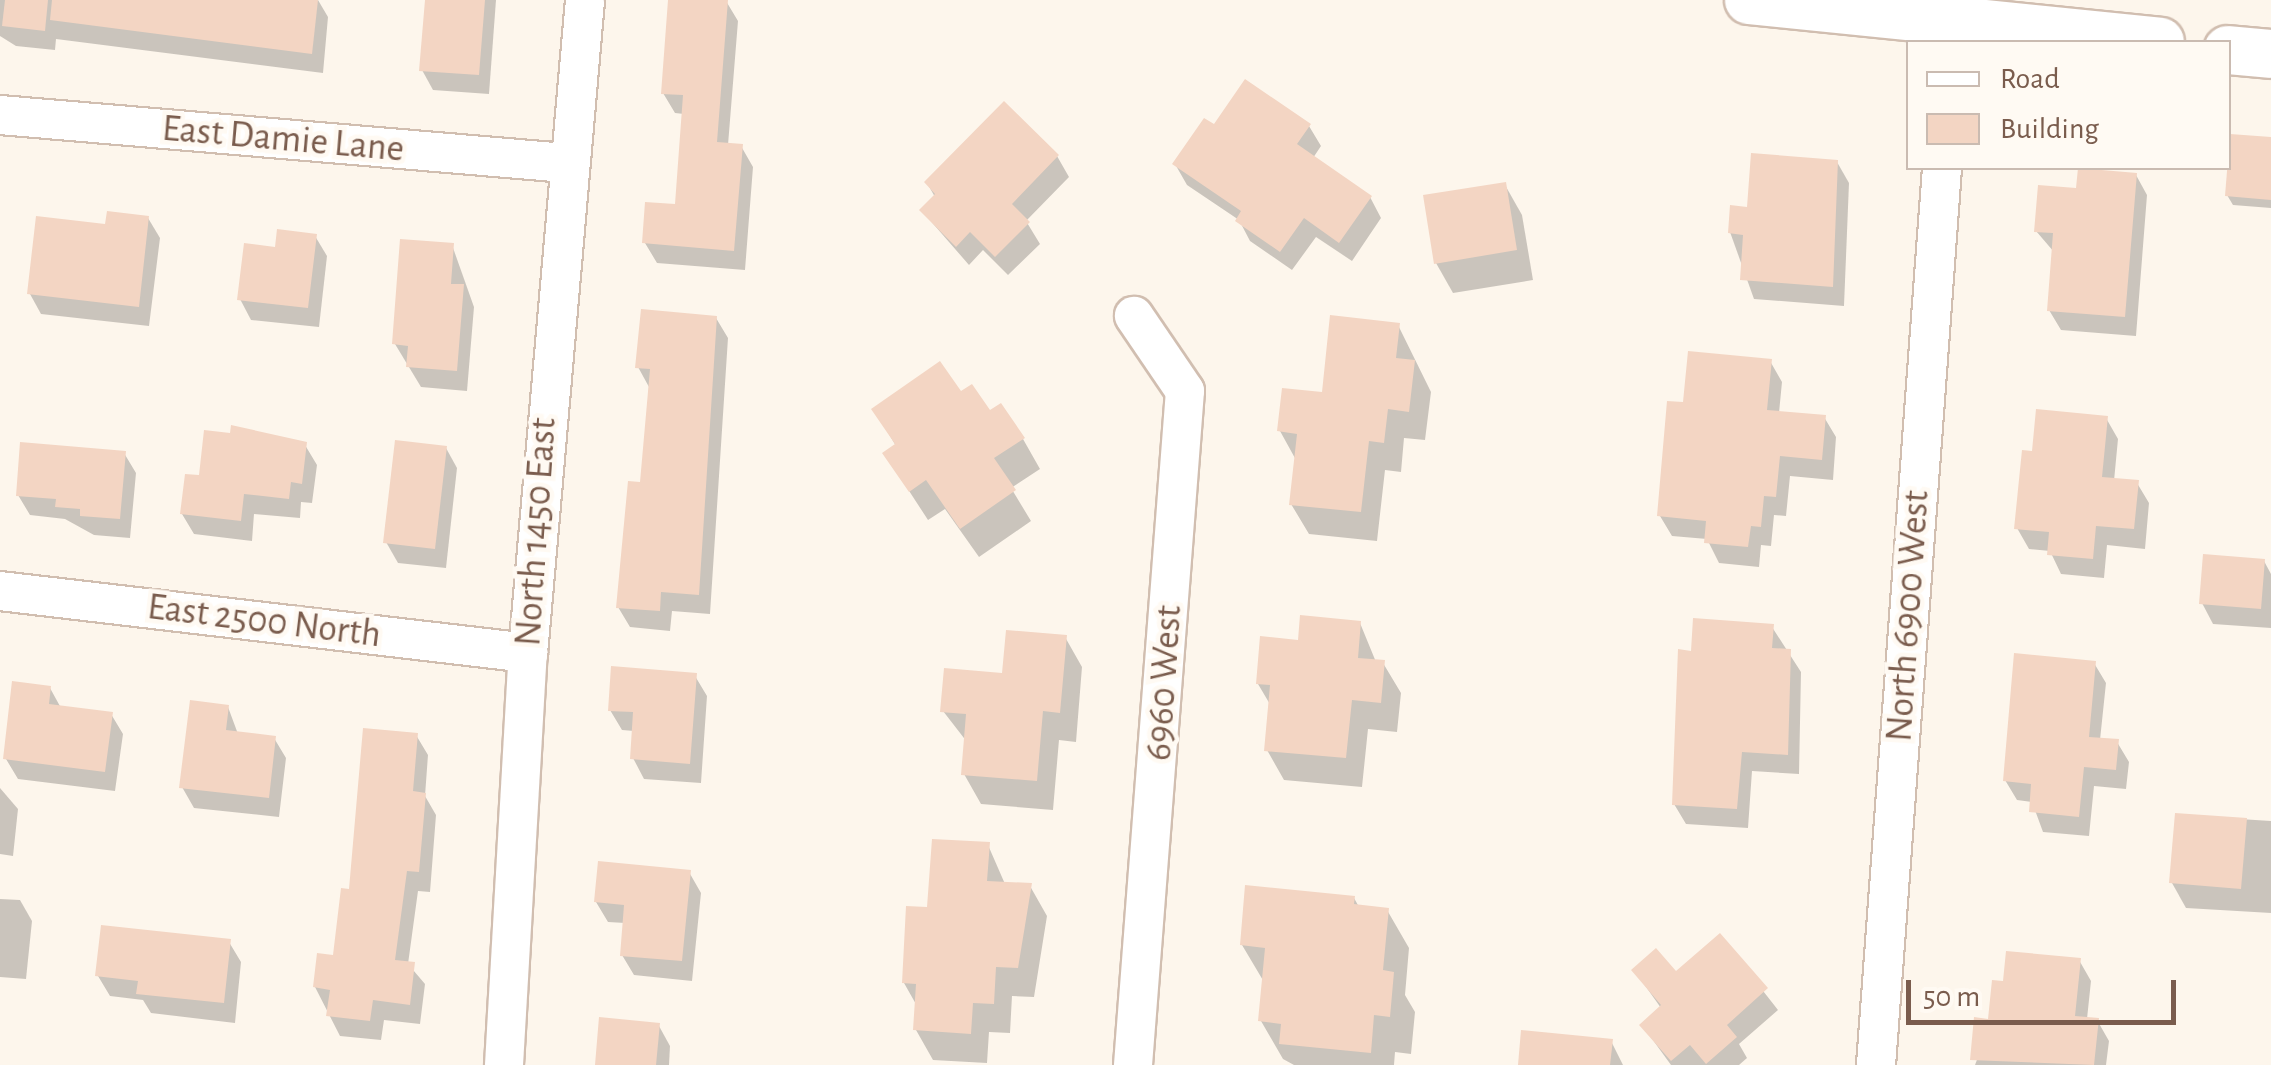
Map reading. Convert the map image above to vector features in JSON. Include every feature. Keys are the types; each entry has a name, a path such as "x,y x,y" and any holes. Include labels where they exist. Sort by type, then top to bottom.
{"street":[{"name":"North 1450 East","path":"504,1065 528,654 566,164 585,0"},
{"path":"1750,0 1952,32 2118,40"},
{"path":"2231,50 2271,54"},
{"name":"East Damie Lane","path":"0,115 566,164"},
{"name":"North 6900 West","path":"1876,1065 1942,170"},
{"name":"6960 West","path":"1133,1065 1184,391 1134,316"},
{"name":"East 2500 North","path":"0,591 528,654"}],"building":[{"path":"5,0 48,0 45,31 2,26"},
{"path":"52,0 318,0 312,54 50,20"},
{"path":"425,0 485,0 479,75 419,71"},
{"path":"668,0 728,0 717,142 743,144 734,251 642,243 645,202 675,204 683,95 661,94"},
{"path":"1245,79 1311,124 1297,144 1372,196 1339,243 1304,218 1280,252 1235,221 1241,211 1172,164 1204,118 1214,124"},
{"path":"1004,101 1059,155 1012,204 1030,222 995,257 970,232 956,247 919,210 935,194 924,182"},
{"path":"2231,134 2271,137 2271,200 2225,196 2227,170 2231,170"},
{"path":"1751,153 1838,160 1833,287 1740,280 1743,235 1728,233 1730,205 1747,207"},
{"path":"2078,170 2137,173 2125,317 2047,311 2053,233 2034,232 2038,185 2076,188"},
{"path":"1506,182 1517,250 1434,264 1423,195"},
{"path":"107,211 149,216 139,307 27,294 36,216 105,224"},
{"path":"277,229 317,234 308,308 237,300 244,243 275,247"},
{"path":"400,239 454,243 451,284 464,284 457,371 406,367 408,346 392,344"},
{"path":"641,309 717,316 699,595 661,592 660,611 616,608 628,481 640,482 650,369 635,368"},
{"path":"1330,315 1400,323 1396,358 1415,360 1409,412 1388,409 1384,443 1369,441 1361,512 1289,505 1297,434 1277,431 1282,388 1322,392"},
{"path":"1688,351 1772,359 1767,410 1826,415 1822,460 1780,456 1776,497 1764,496 1761,527 1751,526 1748,547 1704,543 1706,521 1657,516 1667,401 1683,402"},
{"path":"940,361 961,391 972,384 990,410 1001,403 1025,438 994,458 1016,490 960,529 926,480 909,492 882,453 895,444 871,409"},
{"path":"2036,409 2108,416 2102,477 2139,480 2134,529 2096,526 2093,559 2047,555 2049,532 2014,529 2022,450 2032,451"},
{"path":"231,425 307,442 302,484 291,482 289,499 244,494 241,521 180,514 185,474 199,475 204,430 230,433"},
{"path":"395,440 447,446 435,549 383,543"},
{"path":"20,442 126,451 120,519 80,516 80,509 55,507 56,499 16,496"},
{"path":"2203,554 2265,559 2261,609 2199,604"},
{"path":"1300,615 1361,621 1358,658 1385,660 1381,703 1352,700 1346,758 1264,751 1270,685 1256,684 1260,636 1298,640"},
{"path":"1693,618 1774,624 1772,648 1791,649 1788,755 1742,752 1737,809 1672,805 1678,649 1691,651"},
{"path":"1006,630 1067,635 1060,713 1043,711 1037,781 961,775 966,714 940,712 944,668 1002,673"},
{"path":"2014,653 2096,661 2089,737 2119,739 2116,770 2084,767 2079,817 2029,812 2031,784 2003,781"},
{"path":"611,666 697,673 690,764 630,759 633,712 608,711"},
{"path":"12,681 51,686 49,704 113,712 105,772 3,759"},
{"path":"190,700 229,705 226,730 276,736 269,798 179,788"},
{"path":"363,728 418,733 413,791 426,793 419,872 407,871 395,960 415,962 410,1005 373,1000 370,1021 326,1016 330,990 313,987 317,953 333,955 341,888 349,889"},
{"path":"2175,813 2247,818 2241,889 2169,883"},
{"path":"932,839 990,842 987,881 1032,883 1018,968 996,967 994,1004 973,1003 971,1034 913,1030 916,984 902,983 906,906 927,907"},
{"path":"598,861 691,870 682,961 620,956 624,905 594,902"},
{"path":"1245,885 1355,896 1354,904 1389,908 1383,970 1394,972 1390,1017 1374,1015 1371,1053 1279,1044 1281,1024 1258,1021 1265,948 1240,945"},
{"path":"101,925 231,939 224,1003 136,994 138,981 95,976"},
{"path":"1720,933 1768,988 1727,1025 1737,1037 1706,1064 1690,1045 1671,1061 1639,1025 1661,1005 1631,970 1656,948 1676,971"},
{"path":"2006,951 2081,958 2075,1016 2099,1018 2094,1065 1970,1060 1974,1017 1988,1019 1992,980 2003,981"},
{"path":"599,1017 660,1023 656,1065 595,1065"},
{"path":"1521,1030 1613,1039 1610,1065 1518,1065"}]}
